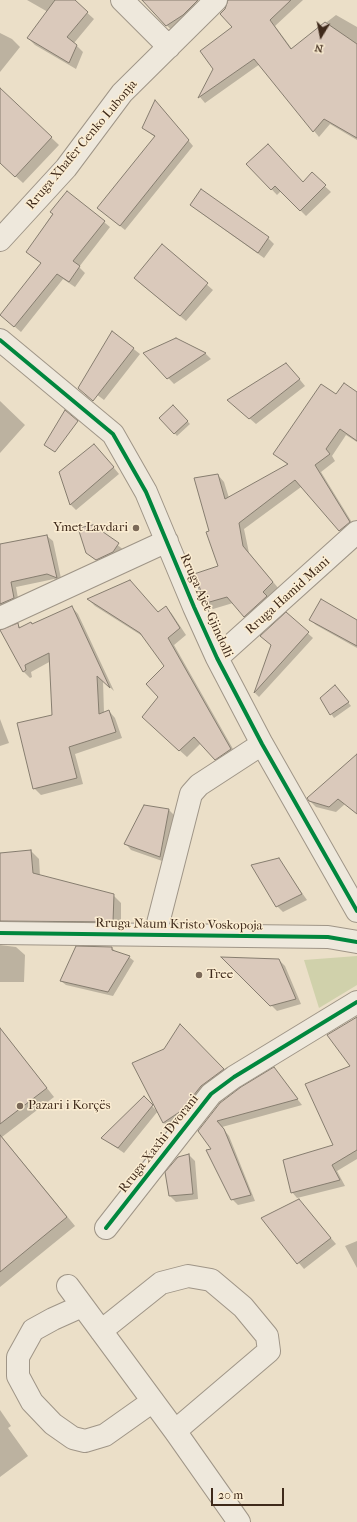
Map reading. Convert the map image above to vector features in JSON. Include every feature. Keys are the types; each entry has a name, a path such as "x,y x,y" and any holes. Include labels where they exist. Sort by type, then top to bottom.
{"street":[{"path":"122,0 169,47"},
{"name":"Rruga Xhafer Cenko Lubonja","path":"2,235 66,168 122,93 216,0"},
{"name":"Rruga Ajet Gjindolli","path":"0,340 113,434 146,492 194,607 218,658 262,744 357,911"},
{"name":"Rruga Hamid Mani","path":"218,658 357,532"},
{"path":"0,618 167,541"},
{"path":"155,935 191,794 199,785 262,744"},
{"name":"Rruga Naum Kristo Voskopoja","path":"0,933 328,937 357,942"},
{"name":"Rruga Xaxhi Dvorani","path":"106,1228 211,1094 234,1078 357,1002"},
{"path":"101,1331 161,1283 188,1276 211,1280 243,1307 267,1336 269,1351 175,1431"},
{"path":"68,1286 175,1431 239,1522"},
{"path":"82,1306 33,1330 18,1357 18,1376 32,1402 53,1424 73,1438 85,1441 105,1435 153,1402"}],"green space":[{"path":"357,956 357,985 319,1008 304,960"}],"building":[{"path":"55,0 75,0 88,12 67,37 77,45 69,63 27,38"},
{"path":"142,0 198,0 183,15 166,26"},
{"path":"228,0 291,0 270,20 291,49 325,22 357,44 357,138 324,119 313,132 254,59 198,98 213,69 200,51 232,27 220,14 225,9"},
{"path":"0,88 52,137 15,177 0,163"},
{"path":"155,100 189,140 120,226 97,208 155,136 142,128"},
{"path":"268,144 303,182 312,172 326,185 300,211 275,186 271,190 246,164"},
{"path":"201,189 269,237 258,253 190,205"},
{"path":"67,191 105,221 73,261 80,266 69,282 57,274 14,327 0,315 41,263 26,252 53,214 50,212"},
{"path":"162,244 208,283 180,316 134,278"},
{"path":"112,331 134,348 93,401 78,388"},
{"path":"176,338 206,353 167,379 143,353"},
{"path":"286,363 300,379 249,419 227,400"},
{"path":"344,383 357,392 357,441 340,429 326,449 330,454 315,465 350,522 339,531 295,480 239,523 243,546 273,582 263,592 267,596 244,617 227,597 206,603 194,574 218,566 206,532 209,531 194,478 218,474 225,499 288,464 273,454 321,384 336,394"},
{"path":"173,405 188,421 174,434 159,418"},
{"path":"65,410 78,421 55,452 44,445"},
{"path":"94,444 114,467 70,505 59,472"},
{"path":"93,525 119,543 113,552 96,560 86,553 78,528"},
{"path":"47,535 57,578 47,574 11,582 14,598 0,604 0,544"},
{"path":"130,580 158,612 166,606 180,628 168,638 231,749 215,760 194,737 179,751 142,717 158,697 146,684 164,666 140,633 87,599"},
{"path":"321,599 357,620 357,646 309,620"},
{"path":"72,606 110,688 97,676 99,714 109,710 116,732 69,747 77,778 33,789 17,723 52,715 49,653 25,665 26,670 23,672 0,630 18,623 19,628 31,622 32,624"},
{"path":"286,612 309,632 254,693 271,645 260,636"},
{"path":"335,685 349,702 330,715 320,698"},
{"path":"357,754 357,814 338,799 329,807 309,801 307,798"},
{"path":"144,805 169,809 160,857 124,844"},
{"path":"31,850 33,873 114,894 113,922 0,921 0,853"},
{"path":"279,858 302,894 276,907 251,865"},
{"path":"76,946 112,947 112,950 130,956 108,992 60,981"},
{"path":"221,957 279,959 296,999 270,1006"},
{"path":"357,1017 357,1150 332,1165 340,1180 291,1193 283,1160 333,1145 305,1084 350,1066 327,1035"},
{"path":"180,1024 224,1069 201,1086 181,1111 163,1123 132,1063 164,1049"},
{"path":"0,1028 47,1088 0,1124"},
{"path":"274,1067 298,1099 217,1121 224,1129 251,1195 231,1200 206,1150 211,1149 198,1131 220,1103 241,1087"},
{"path":"144,1096 153,1105 118,1148 101,1138"},
{"path":"0,1135 67,1217 0,1272"},
{"path":"189,1154 193,1194 169,1196 165,1172 178,1157"},
{"path":"299,1199 331,1238 297,1264 261,1218"}],"cycle path":[{"path":"0,340 113,434 146,492 217,658 262,744 357,911"},
{"path":"0,933 328,937 357,942"},
{"path":"106,1228 211,1094 234,1077 357,1002"}],"place":[{"name":"Ymet Lavdari","path":"136,528"},
{"name":"Tree","path":"199,975"},
{"name":"Pazari i Korçës","path":"20,1106"}]}
